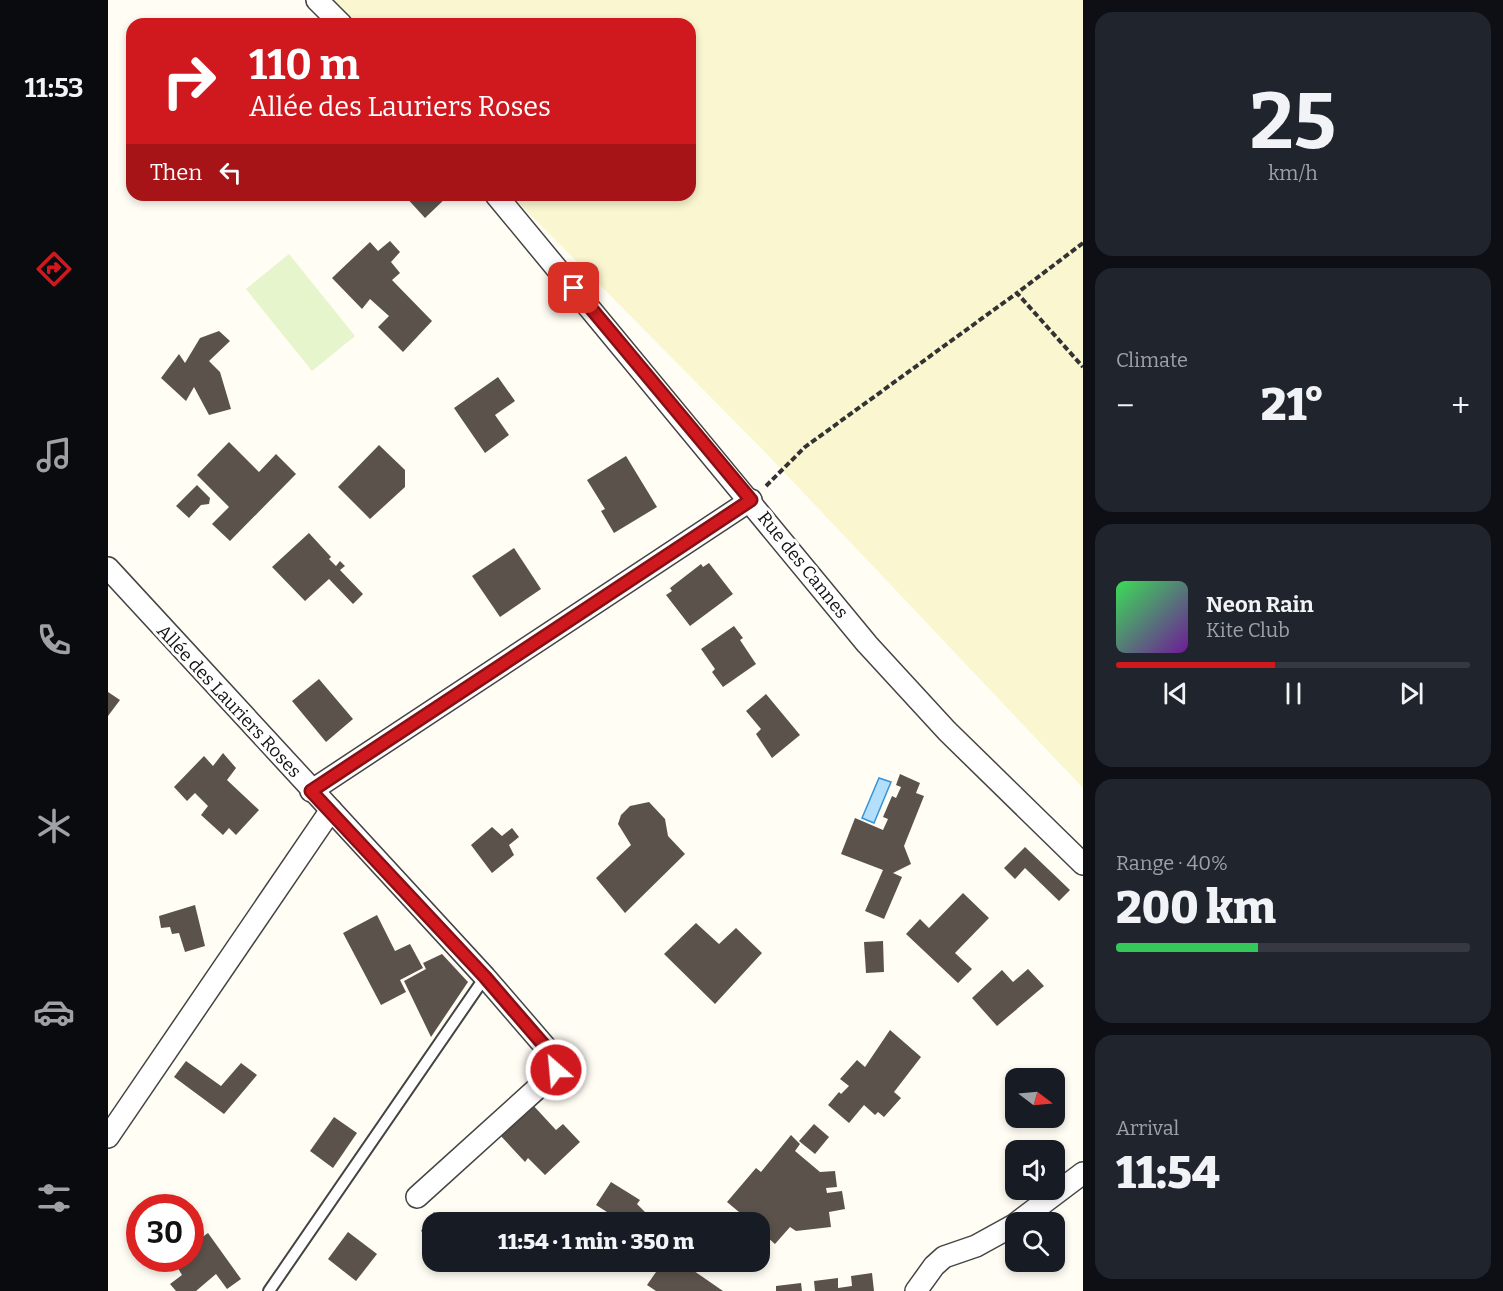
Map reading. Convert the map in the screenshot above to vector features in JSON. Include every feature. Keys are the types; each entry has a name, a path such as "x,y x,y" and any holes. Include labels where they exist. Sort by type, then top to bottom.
{"street":[{"path":"317,0 334,18"},
{"name":"Rue des Cannes","path":"501,201 751,500 867,644 939,723 1083,864"},
{"name":"Allée des Lauriers Roses","path":"108,568 311,791 751,500"},
{"path":"311,791 485,977 555,1058 556,1070 417,1197"},
{"path":"108,1137 331,810"},
{"path":"1032,1212 1083,1173"},
{"path":"918,1288 944,1257 976,1245 1005,1229"}],"lane":[{"path":"269,1291 485,977"}],"path":[{"path":"751,500 805,447 1083,243"},
{"path":"1017,293 1083,367"}],"shaded area":[{"path":"319,0 1083,0 1083,788 764,451 517,201 696,201 696,18 336,18"}],"green space":[{"path":"289,254 355,336 312,371 246,289"}],"water":[{"path":"879,778 891,782 874,823 862,818"}],"building":[{"path":"409,201 443,201 425,218"},
{"path":"390,241 400,252 391,262 400,273 392,280 432,321 403,352 378,327 389,316 370,299 362,309 332,278 370,242 378,251"},
{"path":"219,331 230,341 209,361 220,372 231,409 209,415 194,387 186,401 161,378 179,354 185,363 200,338"},
{"path":"498,377 515,401 495,415 509,435 485,453 454,408"},
{"path":"229,442 259,472 276,454 296,474 230,541 212,524 229,507 197,475"},
{"path":"379,445 405,470 405,487 370,519 338,487"},
{"path":"626,456 657,507 614,533 601,511 605,509 587,480"},
{"path":"197,485 210,498 209,504 201,505 189,518 176,506"},
{"path":"309,533 331,557 329,559 336,566 340,561 345,566 340,570 363,594 353,604 329,579 305,601 272,567"},
{"path":"514,548 541,589 500,617 472,576"},
{"path":"709,563 733,594 690,626 666,595 672,591 670,588 701,564 703,567"},
{"path":"734,626 743,638 740,640 756,664 723,687 712,672 715,669 701,649"},
{"path":"319,679 353,719 326,742 292,701"},
{"path":"108,692 120,700 108,716"},
{"path":"766,694 800,735 772,758 756,734 761,729 746,711"},
{"path":"223,753 236,768 227,780 259,810 236,835 229,828 223,835 201,815 208,806 195,793 187,801 174,787 204,756 213,766"},
{"path":"900,774 920,783 916,793 924,796 904,846 911,864 893,873 902,877 884,919 865,911 883,870 841,854 855,818 883,830 888,819 883,817 892,796 896,798 901,787 896,785"},
{"path":"649,802 665,819 668,836 685,854 625,913 596,878 631,845 618,824 621,815 630,806"},
{"path":"492,827 502,836 512,828 519,837 509,845 514,855 492,873 471,845"},
{"path":"1025,847 1070,890 1059,901 1025,868 1015,879 1004,868"},
{"path":"963,893 989,918 955,953 972,969 958,983 906,934 920,919 929,928"},
{"path":"195,905 205,946 185,952 179,933 172,934 170,927 161,928 159,916"},
{"path":"377,915 395,951 410,944 423,968 400,980 406,992 381,1005 343,933"},
{"path":"696,923 719,944 736,928 762,953 715,1004 664,954"},
{"path":"883,941 884,972 866,973 864,942"},
{"path":"442,954 468,982 431,1037 404,981 426,969 423,963"},
{"path":"1028,969 1044,986 997,1026 972,998 1002,970 1013,982"},
{"path":"890,1030 921,1057 894,1092 901,1098 884,1117 878,1112 875,1115 864,1105 849,1123 828,1105 839,1092 841,1094 849,1086 840,1079 857,1060 865,1067"},
{"path":"186,1061 221,1086 241,1063 257,1075 224,1114 174,1077"},
{"path":"531,1103 556,1130 563,1124 580,1142 545,1175 528,1158 525,1162 499,1134"},
{"path":"334,1117 357,1133 333,1168 310,1151"},
{"path":"814,1124 829,1137 815,1154 799,1141"},
{"path":"791,1135 800,1144 795,1151 820,1172 835,1171 837,1187 826,1188 827,1193 842,1191 845,1209 829,1212 831,1227 796,1231 790,1227 775,1244 770,1240 770,1212 739,1212 727,1202 756,1168 761,1172"},
{"path":"611,1182 640,1200 637,1204 645,1212 607,1212 596,1205"},
{"path":"348,1232 377,1254 356,1281 328,1259"},
{"path":"208,1233 241,1279 227,1289 216,1274 196,1291 176,1291 170,1284 182,1275 180,1272 204,1272 204,1236"},
{"path":"656,1272 695,1272 723,1291 656,1291 647,1285"},
{"path":"872,1273 874,1291 815,1291 814,1281 838,1278 838,1288 852,1286 851,1276"},
{"path":"801,1283 802,1291 776,1291 776,1286"}],"route":[{"path":"556,1070 555,1058 485,977 311,791 751,500 574,288"}]}
